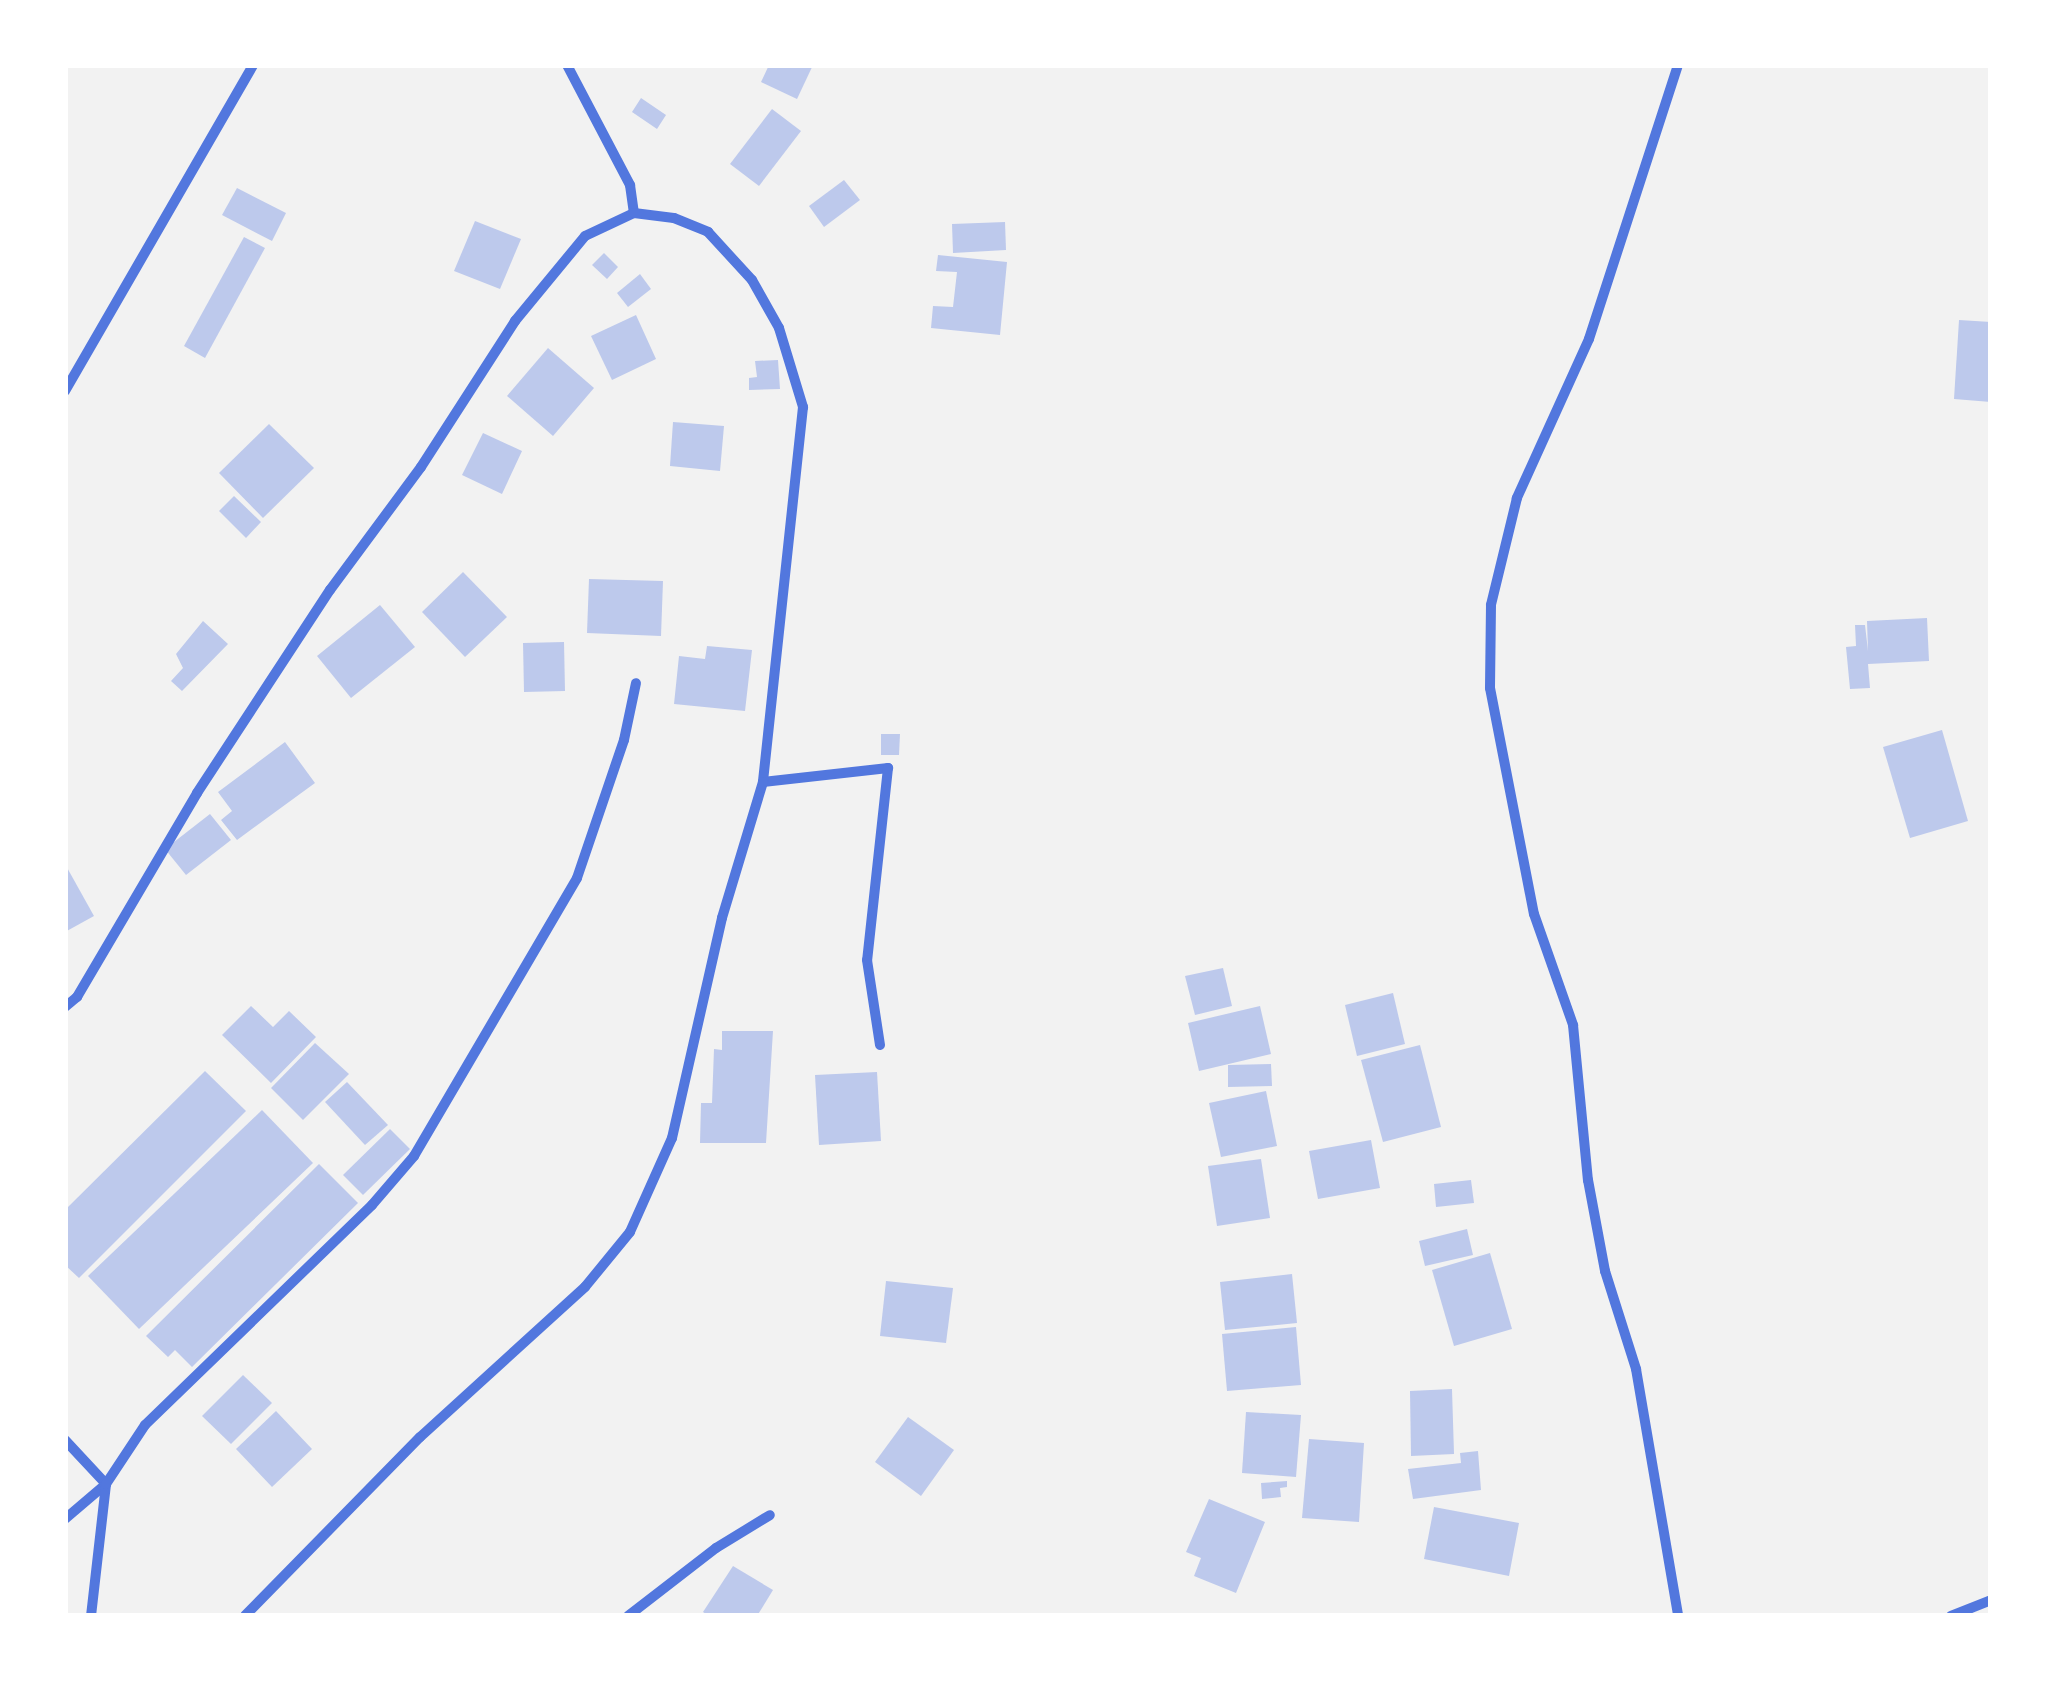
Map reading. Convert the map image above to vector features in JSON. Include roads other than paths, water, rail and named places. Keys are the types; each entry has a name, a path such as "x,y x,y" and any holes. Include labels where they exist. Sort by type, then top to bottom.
{"street":[{"path":"65,390 253,65"},
{"path":"567,65 630,185 634,212"},
{"path":"1678,65 1589,339 1518,498 1491,606 1490,688 1534,914 1573,1025 1588,1180 1605,1271 1636,1369 1678,1616"},
{"path":"65,1006 76,997 198,793 330,590 421,467 515,321 585,236 634,212 674,218 708,232 752,280 779,328 804,408 764,782 722,918 672,1138 630,1232 585,1287 420,1437 245,1616"},
{"path":"65,1519 106,1484 145,1425 372,1206 414,1156 576,878 624,740 636,683"},
{"path":"764,782 888,768 866,960 880,1045"},
{"path":"65,1440 106,1484 91,1616"},
{"path":"628,1616 716,1548 770,1515"},
{"path":"1951,1616 1991,1600"}]}
